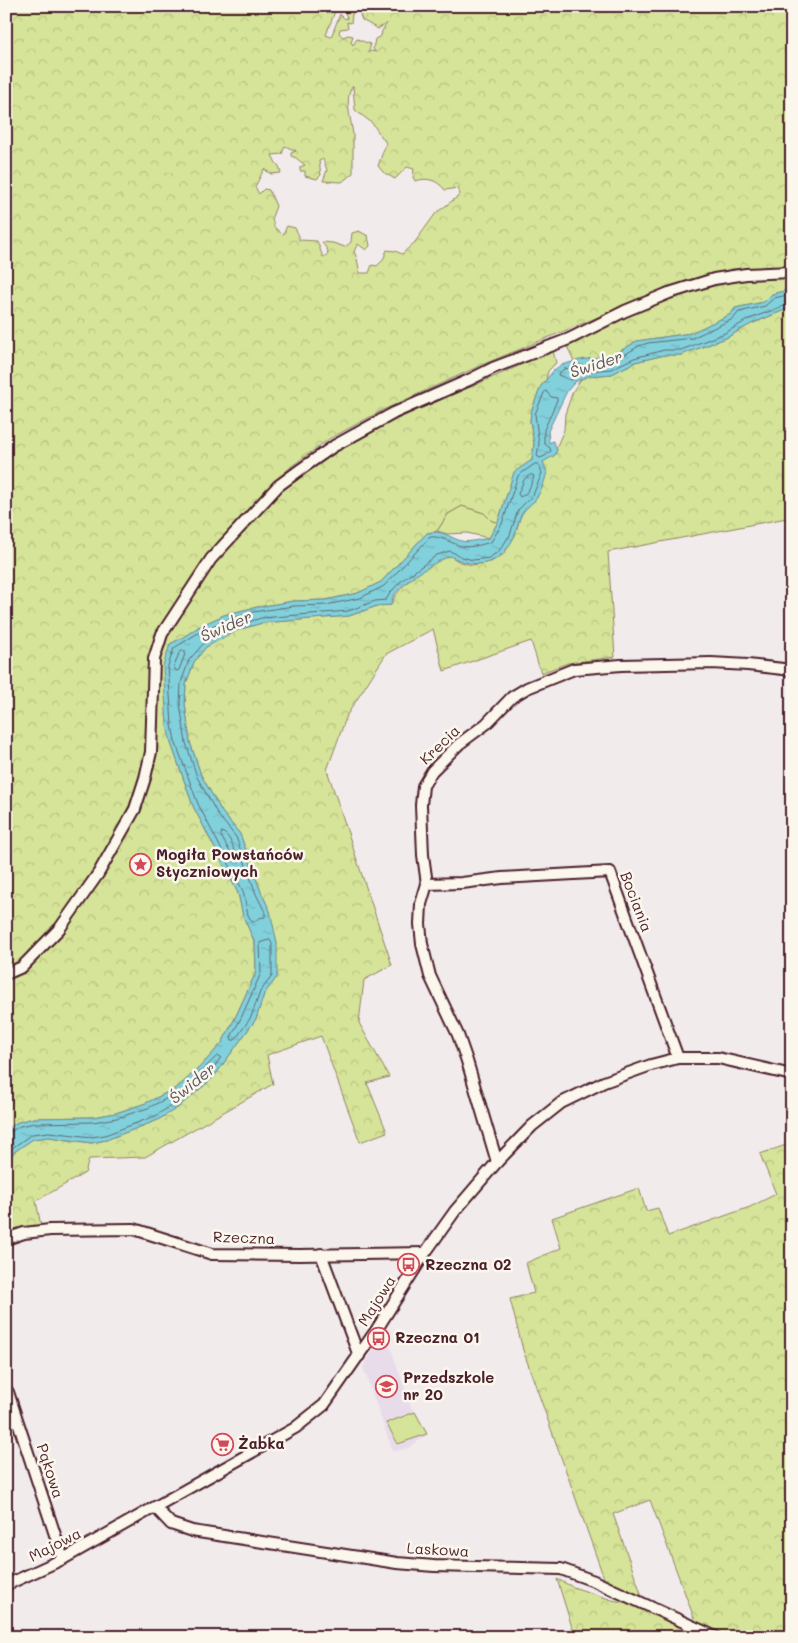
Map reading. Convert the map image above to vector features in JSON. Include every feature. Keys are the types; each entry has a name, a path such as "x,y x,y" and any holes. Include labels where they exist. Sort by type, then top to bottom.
{"street":[{"path":"6,974 26,963 60,928 98,874 134,809 146,778 151,752 154,659 162,634 211,559 278,486 334,446 394,413 495,367 569,339 625,311 668,293 714,279 746,274 792,272"},
{"name":"Krecia","path":"497,1162 467,1061 458,1035 430,976 422,944 421,904 427,884 423,855 421,805 423,786 432,771 459,744 486,724 512,697 527,688 574,670 621,665 711,663 792,670"},
{"name":"Bociania","path":"427,884 610,872 678,1058"},
{"name":"Majowa","path":"6,1585 63,1559 155,1508 295,1428 324,1405 378,1329 425,1253 456,1212 497,1162 532,1126 561,1102 604,1082 651,1065 678,1058 718,1058 792,1076"},
{"name":"Rzeczna","path":"6,1239 50,1230 134,1229 212,1254 425,1253"},
{"path":"321,1254 359,1356"},
{"name":"Pąkowa","path":"8,1392 63,1559"},
{"name":"Laskowa","path":"155,1508 171,1524 192,1531 397,1563 434,1566 560,1569 594,1582 716,1637"}],"shaded area":[{"name":"Przedszkole nr 20","path":"385,1331 411,1407 427,1434 409,1448 393,1452 363,1367"}],"green space":[{"path":"6,6 337,6 326,35 331,37 340,14 345,19 347,18 345,12 340,11 342,7 353,6 351,23 347,22 348,28 340,29 339,33 343,37 353,36 351,42 353,45 357,39 370,44 368,53 371,51 376,52 373,49 375,39 381,36 387,23 378,29 362,20 360,15 366,6 792,6 792,267 732,269 688,280 484,364 383,410 329,439 292,466 266,489 207,554 156,633 148,658 146,751 140,776 129,806 93,872 57,925 19,962 6,968","holes":["353,86 355,110 372,123 386,143 378,166 383,172 395,179 407,167 414,169 413,177 415,181 432,180 445,190 458,188 460,195 436,213 415,242 402,254 387,250 383,260 377,266 372,265 369,273 360,273 354,251 358,244 366,250 370,246 368,236 359,231 352,233 351,242 345,247 322,242 328,251 327,255 323,257 317,241 299,240 295,228 287,226 283,235 274,227 272,217 276,206 269,190 264,189 259,194 255,187 264,169 271,174 281,173 272,155 282,154 285,146 296,151 291,153 291,156 305,165 300,167 300,171 305,171 305,176 317,179 321,175 319,161 323,159 327,170 323,181 342,182 353,173 353,136 348,103"]},
{"path":"792,278 792,289 772,294 764,302 735,308 731,314 691,333 637,341 622,350 601,357 574,362 567,346 653,303 692,290 737,279"},
{"path":"792,307 792,517 608,552 615,657 568,663 541,673 531,641 444,671 433,629 386,654 347,715 327,770 392,965 364,980 359,1023 389,1077 367,1083 387,1132 360,1142 321,1036 267,1055 273,1084 145,1157 89,1159 85,1173 36,1201 41,1226 6,1240 6,1163 14,1152 33,1139 49,1137 91,1143 106,1140 158,1120 177,1108 213,1078 256,1019 264,994 277,977 270,911 240,834 222,812 201,775 190,742 185,704 186,684 194,662 206,647 238,630 262,623 349,616 377,606 391,605 394,597 415,576 424,569 450,556 460,562 472,565 491,562 504,554 514,537 522,512 537,498 543,462 557,450 556,448 564,430 565,414 573,391 581,379 589,376 612,374 635,362 665,355 681,355 726,338 751,324"},
{"path":"553,351 556,363 548,371 546,380 541,386 531,412 530,421 534,444 532,460 514,473 498,522 492,521 484,513 462,506 448,514 437,531 427,533 381,582 358,593 326,600 294,601 224,615 200,626 170,644 171,743 193,806 238,893 243,916 255,943 256,972 222,1043 178,1087 146,1103 116,1113 93,1117 34,1118 18,1122 6,1129 6,979 25,970 139,811 150,779 156,753 159,661 167,638 217,560 283,490 338,451 397,419"},
{"path":"462,506 484,513 492,521 498,522 489,538 467,533 447,534 437,531 448,514"},
{"path":"792,1143 792,1637 729,1637 696,1623 650,1500 613,1514 643,1599 605,1581 523,1350 510,1299 534,1293 526,1263 561,1248 552,1218 639,1188 646,1211 658,1208 668,1236 750,1207 776,1194 760,1154"},
{"path":"415,1412 427,1434 398,1444 386,1423"},
{"path":"557,1579 573,1587 612,1600 628,1603 703,1637 575,1637"}],"water":[{"name":"Świder","path":"792,289 792,307 751,324 726,338 681,355 665,355 635,362 612,374 589,376 575,382 567,391 548,431 549,443 553,441 557,450 555,455 543,462 547,472 542,488 536,499 522,514 508,547 495,559 487,563 478,564 469,563 450,556 410,579 397,591 391,605 377,606 349,616 262,623 238,630 206,647 194,662 186,684 185,704 190,742 201,775 222,812 240,834 270,911 277,943 277,977 264,994 256,1019 213,1078 177,1108 158,1120 106,1140 92,1143 49,1137 33,1139 14,1152 6,1163 6,1129 18,1122 34,1118 93,1117 116,1113 146,1103 178,1087 222,1043 256,972 255,943 243,916 238,893 193,806 171,743 167,726 163,666 170,644 200,626 224,615 294,601 326,600 358,593 381,582 427,533 442,533 461,541 489,538 498,522 514,472 532,460 534,444 530,421 531,412 541,386 554,370 561,365 601,357 622,350 637,341 691,333 731,314 735,308 764,302 772,294"}],"place":[{"name":"Mogiła Powstańców Styczniowych","path":"140,864"},
{"name":"Rzeczna 02","path":"409,1265"},
{"name":"Rzeczna 01","path":"379,1338"},
{"name":"Przedszkole nr 20","path":"387,1387"},
{"name":"Żabka","path":"222,1444"}]}
